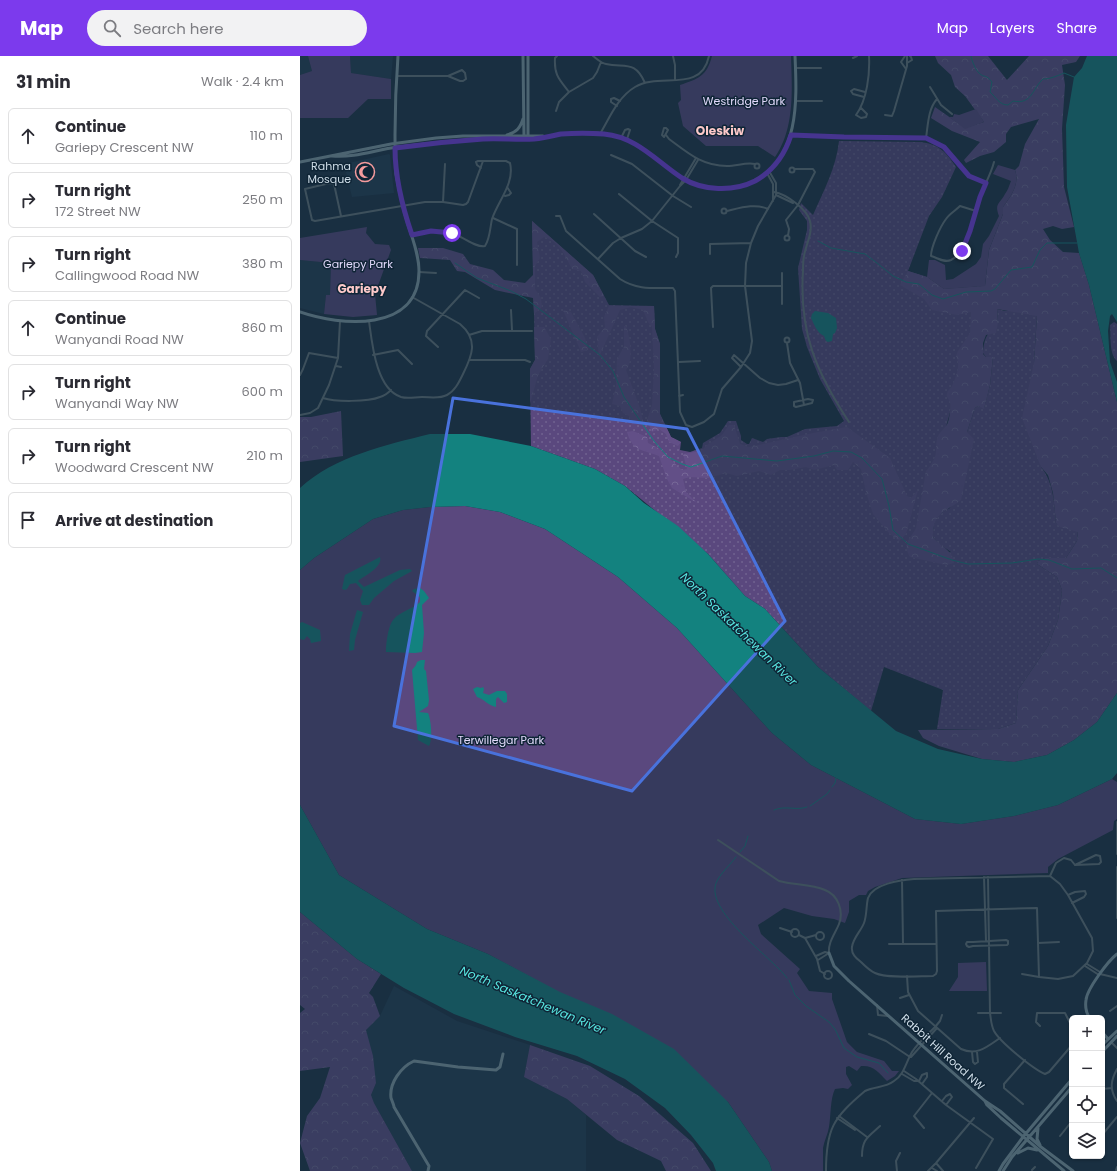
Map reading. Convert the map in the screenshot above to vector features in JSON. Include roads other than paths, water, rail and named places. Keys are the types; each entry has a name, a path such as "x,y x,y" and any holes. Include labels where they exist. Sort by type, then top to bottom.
{"street":[{"path":"300,312 321,318 340,321 369,321 389,317 399,311 412,297 417,285 419,272 417,254 403,206 396,172 396,76 398,56"},
{"path":"523,56 523,117 526,138"},
{"path":"526,138 528,56"},
{"path":"557,56 555,58 555,69 557,78 569,92"},
{"path":"593,56 605,64 626,65 632,67 642,74 646,83"},
{"path":"673,56 675,65 675,80"},
{"path":"600,134 620,101 628,92 646,83 661,80 690,79 700,73 707,66 709,56"},
{"path":"332,156 344,158 395,148 440,142 526,138 561,134 600,134 627,139 649,152 684,179 704,187 728,188 749,183 768,172 782,156 791,135 796,101 795,56"},
{"path":"861,108 867,114 866,117 861,118 856,115 861,108 870,75 869,56"},
{"path":"885,115 892,116 894,111 906,69 906,56"},
{"path":"906,56 901,62 906,69"},
{"path":"907,63 912,60 912,57 910,56"},
{"path":"556,111 559,102 569,92 593,78 601,62"},
{"path":"796,68 821,68"},
{"path":"396,76 448,76 460,81 463,81 466,78 465,73 462,70 448,76"},
{"path":"930,87 934,91 937,99 952,114"},
{"path":"864,97 851,92 854,89 865,92"},
{"path":"617,106 611,102 611,99 614,98 620,101"},
{"path":"926,138 931,111 937,99"},
{"path":"796,101 822,101"},
{"path":"500,136 518,131 523,117"},
{"path":"621,138 625,130 628,129 630,130 627,139"},
{"path":"666,135 669,139 697,159 718,166 755,164"},
{"path":"791,135 926,138 944,147 969,176 986,183"},
{"path":"300,162 395,143 463,136 526,138"},
{"path":"611,156 632,164 673,196 691,207"},
{"path":"598,259 613,243 621,238 642,230 652,221 673,196 697,159"},
{"path":"341,216 334,184 330,183 305,189 312,220 315,221 425,202 443,202 463,205 466,204 483,161"},
{"path":"412,235 428,232 445,232 484,247 487,245 493,218 507,187 510,173 510,162 476,162 481,168"},
{"path":"976,210 960,206 951,213 941,229 931,252 931,256 945,262 951,260 962,251 970,231 980,197 994,162"},
{"path":"443,202 445,164"},
{"path":"788,236 789,229 786,220 798,205 815,172 813,169 794,169"},
{"path":"556,216 560,216 566,231 620,279 629,285 640,288 673,288 675,291 680,412 686,425 692,427 704,422 714,414 722,389 741,367 750,353 752,341 745,286 746,263 751,243 758,226 773,202 775,193 768,172"},
{"path":"504,196 511,193 507,187"},
{"path":"775,193 798,205 808,215 811,222 810,236 804,257 802,281 804,320 811,350 822,376 849,422"},
{"path":"619,194 652,221 678,238 678,253 676,257"},
{"path":"727,211 751,206 768,209"},
{"path":"594,214 635,251 646,257"},
{"path":"493,218 517,229 517,265"},
{"path":"710,254 710,244 751,243"},
{"path":"419,272 436,273"},
{"path":"782,274 782,304"},
{"path":"713,327 711,288 713,286 781,286"},
{"path":"438,348 426,334 442,314 465,290 479,298"},
{"path":"369,321 373,354 378,369 391,390 398,395 405,397 438,398 451,393 458,385 469,360 472,347 469,335 460,324 412,297"},
{"path":"511,310 512,330"},
{"path":"300,415 313,412 324,398 338,358 340,321"},
{"path":"469,335 480,331 532,331"},
{"path":"787,343 789,357 800,383 804,405"},
{"path":"373,354 398,350 412,364"},
{"path":"300,375 309,353 338,358"},
{"path":"741,367 733,360 732,358 734,355 740,359 743,364 769,383 782,384 798,380"},
{"path":"469,360 525,360 530,362"},
{"path":"679,362 700,361"},
{"path":"336,366 341,367"},
{"path":"324,398 342,401 375,399 385,395 391,390"},
{"path":"679,396 683,395"},
{"path":"811,398 813,402 812,404 804,405 796,407 794,404 796,401 811,398"},
{"path":"1117,822 1117,854"},
{"path":"718,840 779,881 823,889 833,896 840,906 841,917 830,942 829,953"},
{"path":"1096,855 1100,856 1101,862 1099,864 1075,865 1096,855"},
{"path":"1050,876 1056,863 1064,858 1071,860 1075,865"},
{"path":"1117,867 1117,918"},
{"path":"1022,974 1039,977 1058,978 1073,976 1087,964 1093,951 1092,938 1068,895 1060,884 1050,876 902,880 878,888 870,894 867,902 864,923 853,942 852,950 855,958 874,973 888,976 936,975 936,911 1037,908 1039,977"},
{"path":"984,877 987,909 990,1013 992,1026 1000,1038 1042,1073 1046,1074 1069,1049"},
{"path":"987,909 988,877"},
{"path":"902,880 903,944"},
{"path":"1068,895 1075,892 1085,891 1086,894 1084,897 1072,902"},
{"path":"780,928 792,932 793,930 796,930 799,932 799,935 805,938 818,960 819,969 825,974"},
{"path":"792,932 793,937 797,937 799,935"},
{"path":"805,938 816,935"},
{"path":"1006,940 1008,941 1008,944 969,947 966,944 969,941 988,941 1006,940"},
{"path":"1038,943 1059,942"},
{"path":"889,944 936,944"},
{"path":"816,956 825,952 829,953"},
{"path":"818,960 829,953"},
{"name":"Rabbit Hill Road NW","path":"829,953 831,961 836,969 922,1044 985,1101 991,1109 1024,1136 1072,1171"},
{"path":"1089,1015 1086,1008 1086,999 1108,962 1117,954"},
{"path":"1087,964 1100,974"},
{"path":"1085,966 1106,977 1117,978"},
{"path":"907,976 909,995 920,1013 961,1049 977,1052 985,1049 1000,1038"},
{"path":"900,998 909,995"},
{"name":"Rabbit Hill Road NW","path":"877,1005 878,1015 890,1016"},
{"path":"1110,1011 1117,1006"},
{"path":"978,1014 1001,1013"},
{"path":"1040,1026 1036,1020 1036,1014 1039,1013 1065,1013 1069,1020"},
{"path":"826,1171 828,1139 838,1117 865,1092 870,1089 889,1085 896,1080 903,1072 911,1054 922,1044 940,1021 942,1015"},
{"path":"1103,1051 1109,1040 1117,1031"},
{"path":"869,1034 886,1041 910,1058"},
{"path":"1105,1035 1117,1048"},
{"path":"1105,1043 1117,1036"},
{"path":"972,1052 973,1062 975,1064 978,1062 977,1052"},
{"path":"428,1171 429,1166 394,1108 392,1091 396,1079 407,1064 414,1061 496,1070 500,1066 503,1054"},
{"path":"1023,1104 1004,1088 1004,1084 1025,1060"},
{"path":"1117,1069 1111,1082 1117,1101"},
{"path":"903,1072 914,1081 918,1081 942,1102 993,1139 976,1168"},
{"path":"918,1081 922,1075 927,1073 927,1077 922,1084"},
{"path":"999,1171 1024,1136 1069,1083"},
{"path":"1105,1089 1112,1088"},
{"path":"1003,1171 1012,1157 1069,1091"},
{"path":"924,1128 914,1116 932,1093"},
{"path":"942,1102 946,1096 950,1094 952,1097 946,1105"},
{"path":"838,1117 853,1129 867,1137"},
{"path":"1105,1131 1117,1117"},
{"path":"928,1171 974,1118"},
{"path":"1060,1136 1070,1123"},
{"path":"862,1156 862,1145 867,1137 880,1126"},
{"path":"1039,1126 1037,1139 1041,1147"},
{"name":"Rabbit Hill Road NW","path":"1028,1139 1038,1151 1064,1171"},
{"path":"1012,1157 1020,1151 1028,1148 1038,1151"},
{"path":"897,1171 896,1161 900,1153"},
{"path":"936,1163 943,1171"},
{"path":"1117,1166 1117,1171"},
{"path":"1032,1170 1035,1167"},
{"path":"932,1168 937,1171"}],"water":[{"path":"1087,56 1117,56 1117,322 1112,314 1110,316 1108,331 1110,362 1117,382 1117,402 1089,285 1079,253 1067,187 1066,125 1074,77 1082,68"},
{"path":"815,311 828,313 836,318 837,328 833,334 832,341 826,341 824,336 819,333 816,328 811,318"},
{"name":"North Saskatchewan River","path":"430,434 470,434 531,446 595,469 625,486 644,503 678,526 708,554 745,596 765,609 818,667 896,731 938,749 982,759 1014,762 1047,755 1074,740 1097,722 1117,693 1117,773 1112,779 1058,805 1014,816 961,824 915,819 811,765 772,733 677,628 618,577 545,529 500,512 465,506 430,507 403,510 373,519 314,558 300,570 300,488 314,477 345,460 379,447"},
{"path":"380,557 379,564 358,581 364,587 400,570 410,569 412,571 394,581 374,598 369,605 362,605 360,600 363,591 356,583 350,584 345,590 342,589 345,575"},
{"path":"420,588 429,598 422,605 424,633 422,652 386,652 386,644 392,622 399,614 414,607 420,602 420,597 412,591"},
{"path":"357,610 363,612 355,640 354,650 349,651 350,634"},
{"path":"302,622 320,630 321,641 311,643 307,636 304,640 300,639 300,623"},
{"path":"425,660 424,669 426,671 429,700 428,706 419,712 428,713 429,716 431,735 429,746 418,740 412,670 417,662"},
{"path":"483,687 483,693 489,695 497,691 505,691 507,694 507,702 504,703 498,697 496,699 496,707 491,705 477,697 473,689"},
{"name":"North Saskatchewan River","path":"300,805 339,875 427,929 488,954 560,992 612,1014 674,1049 728,1102 769,1162 772,1171 716,1171 713,1163 691,1135 665,1108 625,1079 577,1056 515,1037 454,1014 404,988 357,959 300,912"}],"waterway":[{"path":"971,56 978,72 992,82 990,92 1005,105 1008,105 1013,101 1024,101 1031,95 1043,79 1051,78 1064,73 1074,77"},
{"path":"818,241 831,248 865,254 893,276 906,282 919,284 932,295 943,299 966,292 991,291 995,289 1011,270 1032,267 1040,250 1047,243 1077,243"},
{"path":"455,263 477,278 511,291 526,299 600,355 613,371 624,397 654,441 668,457 682,464 691,467 722,456 777,461 814,456 833,451 851,452 862,458 882,479 893,530 908,544 952,560 968,564 1012,563 1038,559 1049,560 1072,569 1101,568 1117,578"},
{"path":"832,787 836,778"},
{"path":"810,806 827,794 830,790"},
{"path":"774,810 807,807"},
{"path":"740,852 745,846 748,836"},
{"path":"736,857 717,881 715,893 720,905 729,919 787,978"},
{"path":"789,980 795,995 806,1006 829,1022 835,1029 844,1048 857,1057 879,1063 888,1073"}],"place":[{"name":"Rahma Mosque","path":"365,172"}],"district":[{"name":"Oleskiw","path":"720,130"},
{"name":"Gariepy","path":"362,288"}],"park label":[{"name":"Westridge Park","path":"744,101"},
{"name":"Gariepy Park","path":"358,264"},
{"name":"Terwillegar Park","path":"501,740"}]}
